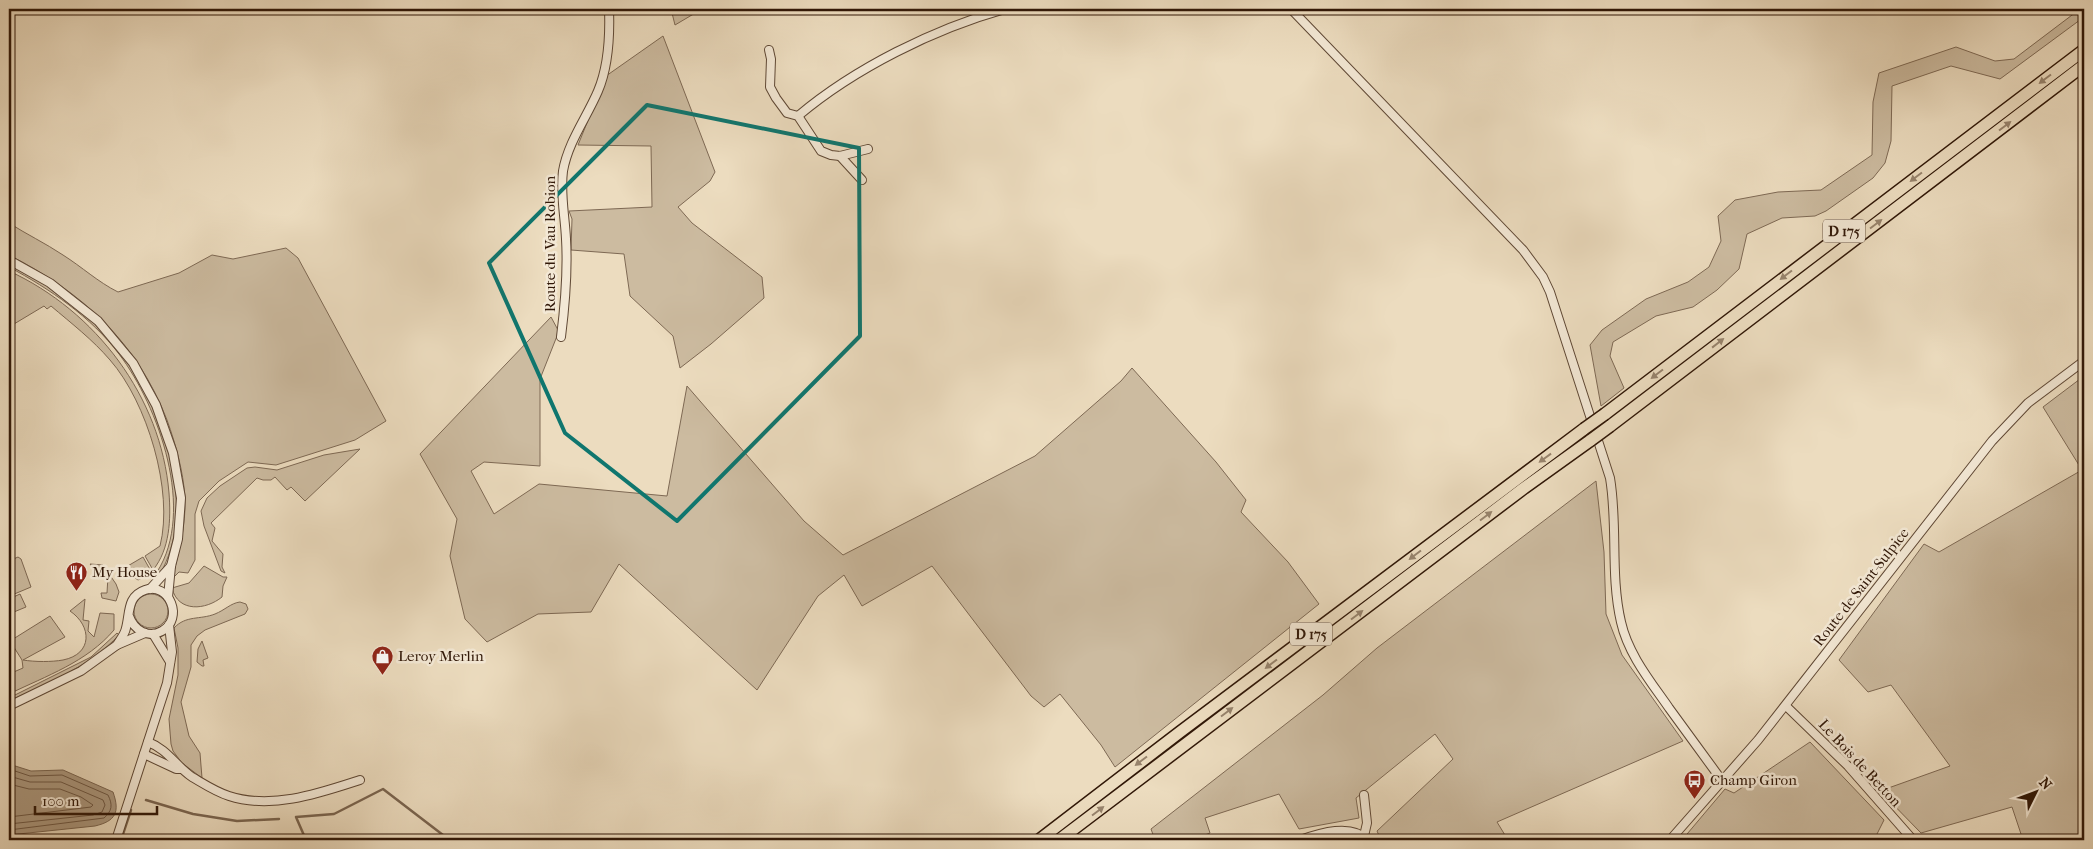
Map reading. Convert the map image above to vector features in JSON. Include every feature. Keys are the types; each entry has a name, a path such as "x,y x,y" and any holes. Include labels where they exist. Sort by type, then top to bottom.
{"highway":[{"name":"D 175","path":"1040,840 1180,732 1605,414 2084,50"},
{"name":"D 175","path":"1059,840 1502,505 1610,426 2084,65"}],"street":[{"name":"Route du Vau Robion","path":"561,337 565,310 567,250 565,211 562,200 564,169 571,145 599,90 606,67 610,34 609,9"},
{"path":"798,116 866,69 903,48 956,24 1005,9"},
{"path":"1291,9 1523,250 1543,277 1562,327 1610,478 1614,499 1616,592 1621,624 1634,655 1652,684 1723,782"},
{"path":"769,50 771,59 770,87 787,113 798,116 821,151 840,156 868,149"},
{"path":"840,156 862,180"},
{"path":"9,260 50,283 87,310 117,340 142,376 165,427 179,481 181,498 180,526 171,566 168,597"},
{"name":"Route de Saint-Sulpice","path":"1670,840 1723,782 1786,706 1992,441 2028,404 2084,361"},
{"path":"117,645 126,631 131,600 138,594 150,589 171,566"},
{"path":"9,706 82,671 117,645 149,634 160,633 169,625 174,609 168,597 158,590 150,589"},
{"path":"129,616 135,627 159,641 170,662"},
{"path":"116,840 167,683 172,652 169,625"},
{"name":"Le Bois de Betton","path":"1786,706 1848,766 1913,840"},
{"path":"148,742 167,752 181,769 218,792 235,798 255,801 308,795 360,780"},
{"path":"144,754 176,769 181,769"},
{"path":"1300,840 1336,830 1366,838 1364,795"}],"highlighted area":[{"path":"647,105 859,148 860,336 677,521 565,433 489,263"}],"shaded area":[{"path":"671,9 702,9 675,25"},
{"path":"2080,9 2084,9 2084,17 2000,79 1951,66 1892,86 1891,141 1885,163 1873,178 1826,211 1815,216 1782,218 1747,234 1739,269 1717,290 1693,307 1656,316 1613,342 1610,356 1624,388 1601,406 1590,345 1602,330 1646,299 1688,282 1709,267 1721,241 1718,216 1735,200 1778,192 1821,190 1872,155 1873,102 1879,73 1956,47 1995,61 2014,59"},
{"path":"663,36 715,172 710,181 678,207 692,223 762,277 764,298 680,368 673,336 630,296 624,254 571,250 572,219 569,211 652,207 651,146 578,145 606,76"},
{"path":"9,223 118,292 179,273 212,255 233,259 286,248 298,258 386,421 355,440 276,465 248,462 219,481 199,501 195,514 195,560 188,573 179,572 172,579 183,529 185,497 176,448 155,392 123,343 104,322 60,285 9,255"},
{"path":"9,265 25,272 58,292 89,317 126,359 153,408 164,435 172,464 176,493 176,521 171,549 160,574 157,572 168,547 173,520 173,490 168,460 159,430 147,402 134,376 119,354 96,328 54,294 9,267"},
{"path":"9,271 41,288 70,309 96,334 119,361 138,391 153,423 163,458 169,493 170,513 166,543 159,562 153,570 145,556 160,546 163,524 163,500 154,448 146,423 135,399 110,360 82,332 51,306 47,309 44,306 9,327"},
{"path":"551,317 558,330 540,379 540,466 484,462 471,471 494,514 539,484 667,496 687,386 804,521 843,555 1035,456 1121,381 1132,368 1216,462 1246,500 1241,512 1288,562 1319,604 1115,767 1101,745 1060,694 1044,707 1031,696 932,566 862,606 844,575 818,596 757,690 619,564 591,612 538,614 487,642 465,619 450,556 457,519 420,454"},
{"path":"2084,376 2084,833 2060,840 2023,840 2012,807 1921,833 1880,791 1950,766 1891,685 1868,692 1839,660 1924,544 1939,552 2082,470 2043,407"},
{"path":"360,449 305,501 291,487 287,490 275,477 271,480 257,478 211,523 215,528 212,541 223,554 222,567 225,573 221,571 204,526 201,511 207,498 220,486 247,468 255,467 277,470 324,455"},
{"path":"1596,481 1604,552 1606,614 1622,655 1683,741 1497,822 1508,840 1381,840 1377,831 1453,759 1435,734 1356,798 1359,818 1299,829 1279,794 1205,818 1210,833 1192,840 1155,840 1151,829 1323,695 1377,648"},
{"path":"18,557 21,559 31,587 12,595 9,588 9,561"},
{"path":"143,557 152,573 138,580 134,577 138,572 135,569 131,573 126,567"},
{"path":"90,564 103,565 119,592 116,601 102,598 101,593 107,593 108,576 100,567 95,570"},
{"path":"204,566 223,577 227,577 223,586 222,597 208,605 193,607 180,602 172,588 189,583"},
{"path":"20,594 26,607 9,614 9,599"},
{"path":"151,594 158,595 163,599 167,604 167,618 163,623 158,627 151,628 144,627 139,623 135,618 134,611 135,604 139,599 144,595"},
{"path":"85,599 83,620 89,621 88,631 94,637 100,613 114,614 114,630 79,660 9,694 9,674 23,668 22,660 10,641 50,616 65,637 23,660 54,661 73,657 80,652 86,639 82,624 70,611"},
{"path":"240,602 246,604 248,609 245,614 205,630 197,636 191,645 191,667 181,702 189,736 200,753 202,778 182,763 173,751 171,744 169,719 178,675 178,648 174,628 188,619 209,616"},
{"path":"117,633 119,635 107,646 81,665 53,681 9,701 9,698 91,657"},
{"path":"202,641 208,658 203,660 204,666 197,662 198,649"},
{"path":"1810,742 1884,820 1874,840 1682,840 1725,789 1734,793"}],"water":[{"path":"9,764 31,771 63,770 113,792 116,805 114,815 108,821 95,826 9,835"}],"waterway":[{"path":"306,840 296,817 334,814 383,789 443,835"},
{"path":"146,800 193,814 237,821 279,819"},
{"path":"121,840 131,810"}],"place":[{"name":"My House","path":"76,591"},
{"name":"Leroy Merlin","path":"382,675"},
{"name":"Champ Giron","path":"1694,799"}]}
